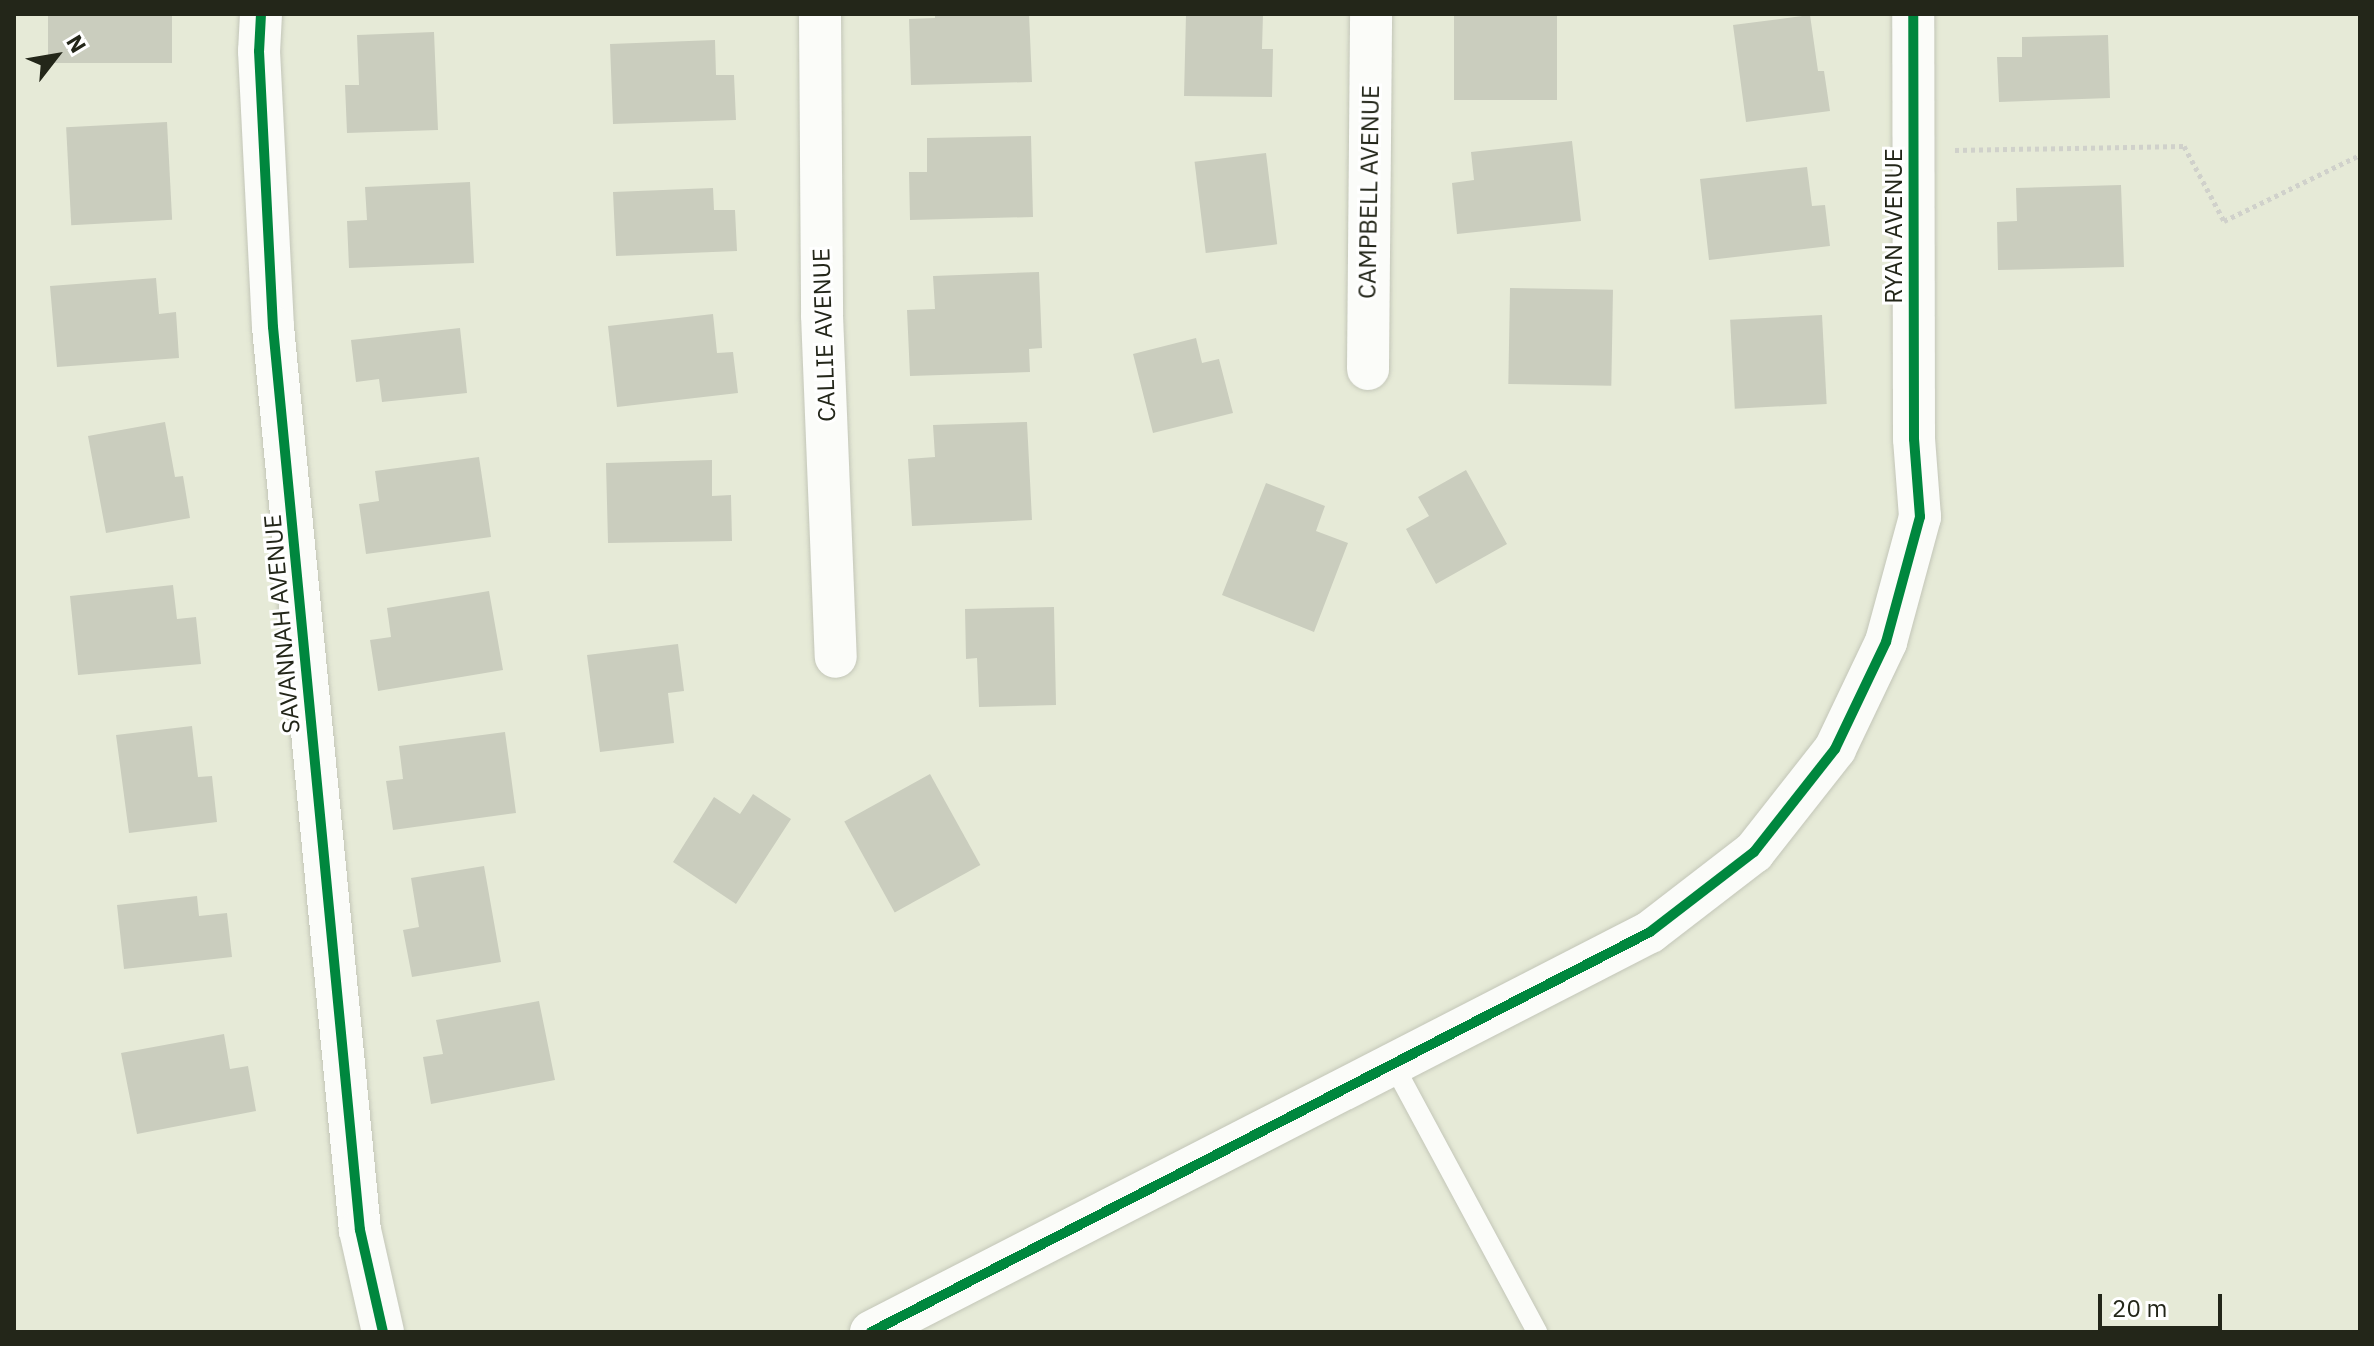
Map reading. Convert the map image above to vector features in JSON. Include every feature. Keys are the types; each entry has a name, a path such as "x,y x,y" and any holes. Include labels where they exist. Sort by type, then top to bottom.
{"street":[{"name":"SAVANNAH AVENUE","path":"261,14 259,51 273,327 360,1230 383,1332"},
{"name":"CALLIE AVENUE","path":"820,14 822,315 836,657"},
{"name":"CAMPBELL AVENUE","path":"1368,369 1371,14"},
{"name":"RYAN AVENUE","path":"871,1332 1650,932 1754,852 1835,749 1886,642 1920,517 1914,439 1913,14"}],"lane":[{"path":"1394,1066 1537,1332"}],"path":[{"path":"1914,151 2184,146 2224,221 2360,155"}],"building":[{"path":"48,14 172,14 172,63 48,63"},
{"path":"935,14 1029,14 1032,82 911,85 909,19 935,18"},
{"path":"1186,14 1263,14 1262,49 1273,49 1272,97 1184,96"},
{"path":"1454,14 1557,14 1557,100 1454,100"},
{"path":"1810,15 1818,71 1824,71 1830,111 1746,122 1733,25"},
{"path":"434,32 438,130 347,133 345,85 359,85 357,35"},
{"path":"2108,35 2110,98 1999,102 1997,57 2022,57 2022,37"},
{"path":"715,40 716,75 734,75 736,120 613,124 610,44"},
{"path":"167,122 172,220 71,225 66,127"},
{"path":"1031,136 1033,217 910,220 909,172 927,172 927,138"},
{"path":"1572,141 1581,221 1457,234 1452,183 1474,180 1471,152"},
{"path":"1266,153 1277,244 1206,253 1195,162"},
{"path":"1807,167 1812,206 1825,205 1830,246 1709,260 1700,179"},
{"path":"470,182 474,263 349,268 347,221 367,220 365,187"},
{"path":"2121,185 2124,267 1998,270 1997,222 2017,221 2016,188"},
{"path":"713,188 714,210 735,210 737,251 616,256 613,192"},
{"path":"1039,272 1042,348 1029,349 1030,372 910,376 907,310 935,309 933,276"},
{"path":"156,278 159,314 176,312 179,358 57,367 50,286"},
{"path":"1510,288 1613,290 1611,386 1508,384"},
{"path":"713,314 717,353 733,352 738,393 617,407 608,326"},
{"path":"1822,315 1827,404 1735,409 1730,320"},
{"path":"460,328 467,393 382,402 379,379 356,382 351,340"},
{"path":"1196,338 1202,363 1219,359 1233,413 1153,433 1133,354"},
{"path":"165,422 175,477 183,476 190,518 106,533 88,436"},
{"path":"1027,422 1032,520 912,526 908,459 935,457 933,425"},
{"path":"479,457 491,537 366,554 359,504 379,501 375,471"},
{"path":"712,460 712,496 731,495 732,541 608,543 606,463"},
{"path":"1466,470 1507,544 1436,584 1406,529 1429,516 1418,497"},
{"path":"1266,483 1325,506 1316,531 1348,543 1314,632 1222,595"},
{"path":"173,585 177,619 196,617 201,664 78,675 70,596"},
{"path":"489,591 503,670 378,691 370,640 391,637 387,608"},
{"path":"1054,607 1056,705 979,707 977,658 966,659 965,609"},
{"path":"678,644 684,691 668,693 674,743 600,752 587,655"},
{"path":"192,726 198,777 212,776 217,822 129,833 116,735"},
{"path":"505,732 516,813 393,830 386,781 403,779 399,746"},
{"path":"930,774 980,865 895,912 844,822"},
{"path":"753,794 791,819 736,904 673,862 714,797 740,814"},
{"path":"484,866 501,962 412,977 403,930 419,927 411,878"},
{"path":"197,896 199,916 227,913 232,957 124,969 117,905"},
{"path":"539,1001 555,1080 431,1104 423,1057 443,1054 436,1020"},
{"path":"224,1034 230,1069 248,1066 256,1111 137,1134 121,1053"}],"cycle path":[{"path":"261,14 259,51 273,327 360,1230 383,1332"},
{"path":"871,1332 1650,932 1754,852 1835,749 1886,642 1920,517 1914,439 1913,14"}]}
